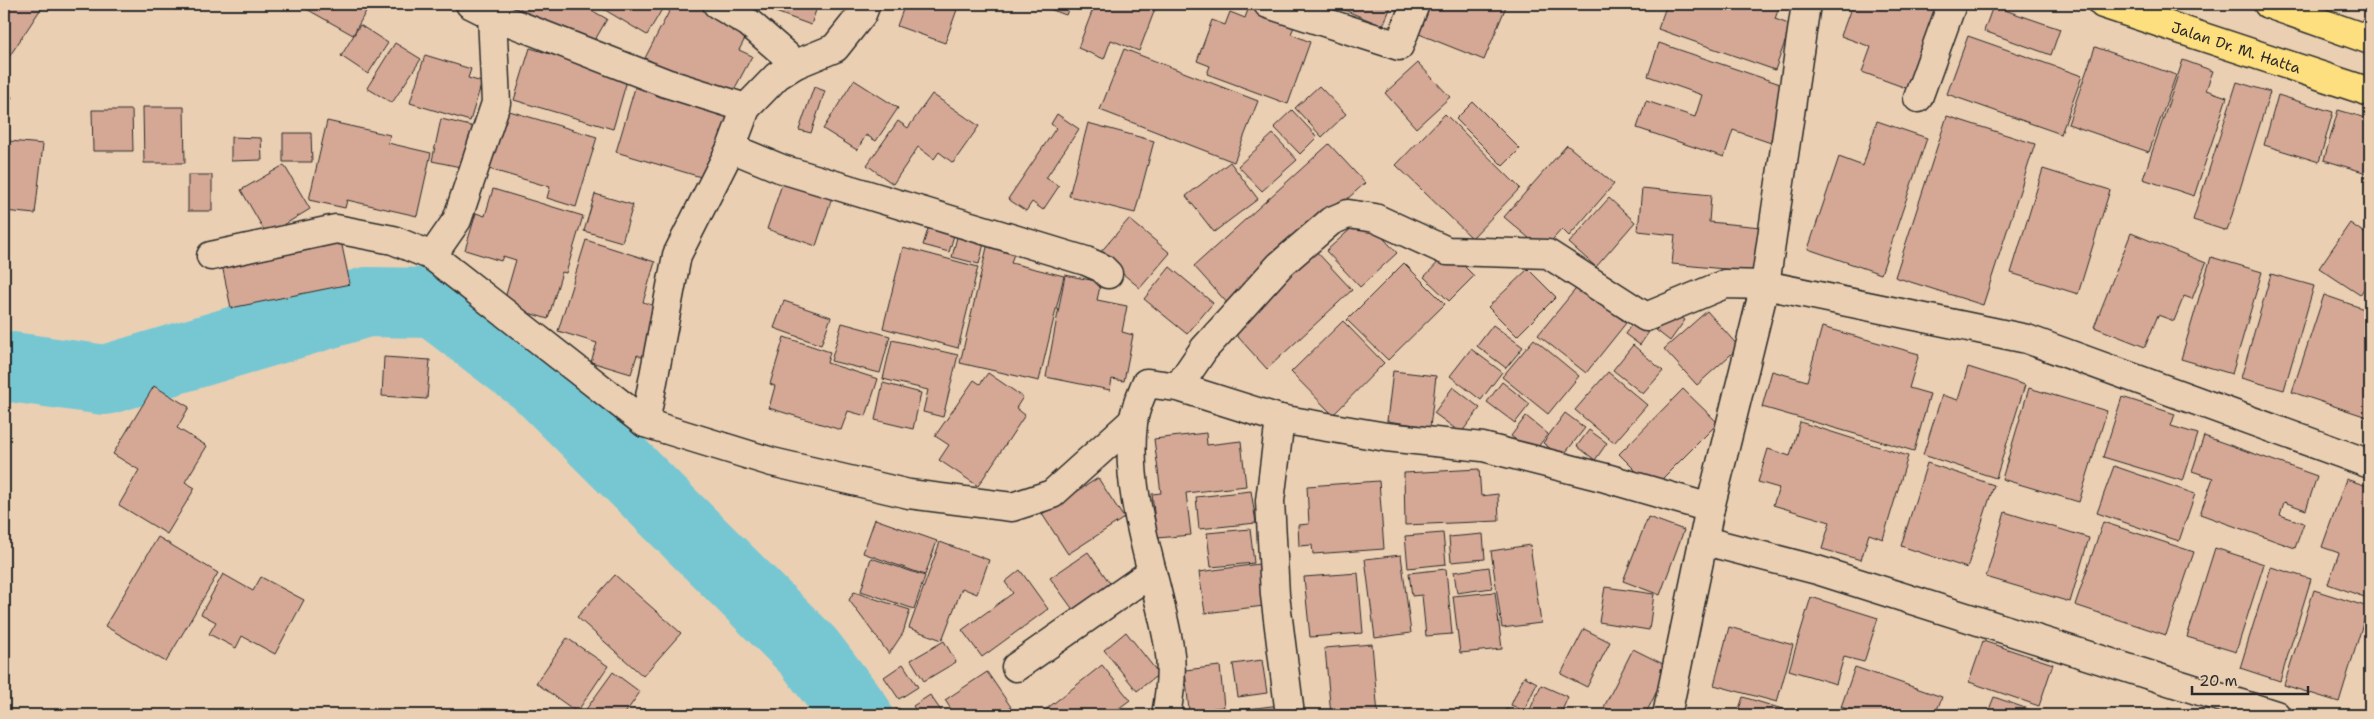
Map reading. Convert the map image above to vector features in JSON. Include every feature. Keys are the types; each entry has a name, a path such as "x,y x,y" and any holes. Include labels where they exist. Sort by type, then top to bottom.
{"main road":[{"name":"Jalan Dr. M. Hatta","path":"2103,4 2370,92"},
{"path":"2268,4 2370,40"}],"street":[{"path":"645,423 677,255 731,148 746,108 778,76 796,64 835,48 862,14 866,4"},
{"path":"1268,4 1399,46 1415,4"},
{"path":"1668,715 1705,541 1710,508 1765,285 1806,4"},
{"path":"1918,98 1952,4"},
{"path":"723,5 749,23 796,64"},
{"path":"481,10 666,82 746,108"},
{"path":"432,256 457,220 496,102 481,10"},
{"path":"731,148 782,169 1086,260 1102,268 1108,274"},
{"path":"1178,387 1204,349 1280,265 1331,221 1348,214 1375,218 1447,251 1548,254 1646,317 1725,284 1765,285 2027,339 2370,464"},
{"path":"211,256 336,229 393,240 432,256 645,423 772,462 908,494 1012,506 1052,494 1133,421"},
{"path":"1166,715 1170,691 1170,649 1152,572 1131,462 1133,421 1146,384 1178,387 1280,419 1386,437 1483,447 1606,478 1710,508"},
{"path":"1280,419 1270,501 1275,595 1290,715"},
{"path":"1705,541 1817,570 2276,715"},
{"path":"1016,668 1152,572"}],"building":[{"path":"4,4 44,4 5,63 4,62"},
{"path":"305,4 370,4 353,35 303,7"},
{"path":"523,4 585,4 584,6 607,19 588,52 518,12"},
{"path":"602,4 665,4 647,35 600,7"},
{"path":"673,4 696,4 749,31 739,50 752,56 728,101 645,58"},
{"path":"754,4 818,4 811,25"},
{"path":"905,4 959,4 945,43 897,26"},
{"path":"1036,4 1070,4 1066,15"},
{"path":"1095,4 1157,4 1139,51 1111,40 1104,59 1078,48"},
{"path":"1330,4 1392,4 1383,26"},
{"path":"1431,4 1507,4 1484,60 1419,34"},
{"path":"1667,4 1780,4 1775,19 1791,25 1775,70 1658,29"},
{"path":"1848,4 1946,4 1914,91 1862,72 1871,47 1841,36 1852,5"},
{"path":"1993,6 2060,29 2051,55 1984,31"},
{"path":"1249,7 1295,24 1291,34 1310,42 1288,104 1207,74 1210,66 1197,61 1212,20 1225,25 1230,12 1245,18"},
{"path":"360,25 388,43 368,74 341,56"},
{"path":"1968,36 2082,76 2061,134 1947,94"},
{"path":"395,43 421,59 392,103 367,88"},
{"path":"1659,43 1792,88 1774,144 1733,130 1724,157 1637,128 1646,101 1695,117 1702,95 1648,76"},
{"path":"2095,47 2176,75 2149,152 2068,124"},
{"path":"530,48 628,77 613,129 514,100"},
{"path":"1124,49 1258,101 1234,162 1100,110"},
{"path":"425,55 471,69 468,78 482,82 470,121 410,103"},
{"path":"2183,60 2213,71 2206,90 2227,97 2194,196 2143,179"},
{"path":"1418,63 1450,97 1416,128 1385,93"},
{"path":"854,80 898,108 876,141 866,135 857,150 823,129"},
{"path":"637,81 731,109 711,180 616,152"},
{"path":"2237,82 2270,92 2227,231 2193,220"},
{"path":"1319,86 1346,114 1322,137 1295,108"},
{"path":"814,87 825,91 811,133 799,130"},
{"path":"4,91 12,97 4,110"},
{"path":"932,94 979,126 953,163 939,152 934,159 918,147 893,184 867,165 898,121 908,128"},
{"path":"2278,95 2333,112 2319,162 2264,145"},
{"path":"1473,102 1520,149 1503,166 1456,119"},
{"path":"143,107 184,107 185,163 144,163"},
{"path":"92,110 132,110 133,151 93,151"},
{"path":"506,110 597,137 576,207 547,198 550,187 489,169"},
{"path":"1292,110 1317,137 1300,154 1274,127"},
{"path":"2338,110 2370,119 2370,174 2324,160"},
{"path":"1057,114 1079,129 1046,178 1059,186 1043,210 1032,202 1026,211 1008,199 1056,128 1051,124"},
{"path":"1445,114 1520,188 1472,238 1396,165"},
{"path":"1947,116 2035,144 1983,305 1895,277"},
{"path":"441,119 475,127 465,168 432,161"},
{"path":"327,121 390,135 388,143 431,153 417,216 347,200 345,208 309,200"},
{"path":"1877,121 1927,138 1881,274 1808,249 1839,157 1863,166"},
{"path":"1088,123 1154,141 1135,213 1069,196"},
{"path":"283,133 311,133 312,162 283,162"},
{"path":"1273,134 1297,160 1262,191 1238,166"},
{"path":"231,137 261,138 262,160 231,161"},
{"path":"9,141 43,144 35,214 4,211 4,189"},
{"path":"1329,144 1365,183 1229,305 1194,266"},
{"path":"1567,145 1614,184 1569,236 1562,229 1543,250 1504,217"},
{"path":"1230,162 1258,199 1214,232 1186,196"},
{"path":"284,165 310,209 267,235 241,190"},
{"path":"2043,169 2110,190 2078,294 2011,273"},
{"path":"188,175 212,175 212,211 188,211"},
{"path":"784,178 833,194 816,246 767,229"},
{"path":"1642,188 1711,195 1709,222 1761,227 1756,272 1672,264 1675,235 1638,231"},
{"path":"493,189 583,216 566,273 562,272 548,319 503,305 516,260 503,256 501,261 465,250 476,213 485,216"},
{"path":"595,194 633,205 622,242 584,231"},
{"path":"1609,198 1635,222 1596,267 1569,243"},
{"path":"1364,217 1397,253 1360,287 1326,251"},
{"path":"1129,219 1170,253 1140,288 1099,254"},
{"path":"2350,223 2370,237 2370,279 2360,295 2319,268"},
{"path":"929,226 955,232 949,252 923,245"},
{"path":"958,233 985,239 979,264 952,257"},
{"path":"2131,233 2206,263 2192,299 2184,296 2174,321 2158,315 2145,347 2094,327"},
{"path":"586,240 655,262 643,302 666,310 650,360 637,355 631,374 591,362 597,343 558,331"},
{"path":"341,241 350,284 231,308 222,265"},
{"path":"988,243 1015,250 1011,263 1064,276 1039,381 960,363"},
{"path":"903,247 978,267 958,348 883,328"},
{"path":"1315,250 1352,290 1267,369 1230,328"},
{"path":"1449,251 1474,276 1449,301 1424,277"},
{"path":"2211,257 2262,272 2232,374 2181,359"},
{"path":"1404,263 1445,304 1388,360 1347,320"},
{"path":"1170,267 1213,303 1187,334 1144,299"},
{"path":"1528,269 1556,297 1517,336 1488,307"},
{"path":"2271,274 2314,286 2284,390 2241,378"},
{"path":"1065,275 1101,282 1097,300 1127,306 1122,332 1133,335 1124,381 1112,379 1110,390 1046,377"},
{"path":"1579,285 1626,323 1586,373 1538,335"},
{"path":"2324,295 2370,311 2370,418 2292,392"},
{"path":"784,301 831,317 821,345 774,328"},
{"path":"1670,310 1685,320 1670,341 1656,330"},
{"path":"1707,311 1739,347 1697,385 1664,349"},
{"path":"1638,315 1653,326 1640,345 1625,334"},
{"path":"1343,321 1384,363 1333,415 1291,372"},
{"path":"842,323 890,336 880,373 831,361"},
{"path":"1493,325 1523,347 1506,368 1477,346"},
{"path":"1822,327 1919,354 1909,388 1930,394 1914,451 1762,407 1772,371 1807,381"},
{"path":"784,337 830,352 827,363 878,379 866,416 848,411 841,430 769,408 775,386 770,384"},
{"path":"1534,339 1579,376 1548,414 1502,377"},
{"path":"892,340 958,355 943,417 923,412 928,390 883,379"},
{"path":"1633,345 1663,371 1643,394 1613,370"},
{"path":"1471,349 1502,372 1481,400 1450,376"},
{"path":"384,357 430,360 427,399 382,396"},
{"path":"1968,367 2025,385 1996,478 1923,455 1942,395 1958,400"},
{"path":"1393,371 1436,376 1430,427 1387,421"},
{"path":"1608,372 1647,405 1614,443 1575,410"},
{"path":"988,373 1023,397 1016,408 1025,415 978,486 939,460 949,445 935,436 974,380 980,384"},
{"path":"1502,382 1530,404 1515,423 1487,402"},
{"path":"883,383 921,393 913,429 875,420"},
{"path":"154,386 189,407 177,428 207,446 185,482 195,488 167,534 119,505 139,470 113,454"},
{"path":"1453,387 1480,408 1461,433 1434,413"},
{"path":"2029,388 2107,411 2079,502 2002,479"},
{"path":"1683,389 1718,423 1653,488 1619,454"},
{"path":"2122,397 2175,414 2171,426 2198,434 2183,481 2103,457"},
{"path":"1565,413 1585,428 1562,457 1543,443"},
{"path":"1526,416 1548,434 1533,453 1511,436"},
{"path":"1800,422 1908,456 1883,539 1869,534 1861,560 1822,549 1830,522 1773,505 1779,488 1758,482 1768,449 1790,456"},
{"path":"1589,430 1607,443 1595,460 1577,446"},
{"path":"1206,433 1207,445 1241,441 1246,486 1186,493 1191,535 1157,538 1152,494 1161,493 1154,439"},
{"path":"2204,436 2317,476 2306,510 2284,502 2280,515 2304,523 2295,548 2200,514 2213,478 2192,471"},
{"path":"1927,463 1994,485 1967,568 1901,546"},
{"path":"2114,466 2195,494 2179,541 2097,513"},
{"path":"1479,469 1481,496 1498,494 1499,521 1405,525 1404,473"},
{"path":"1098,478 1124,518 1068,554 1042,514"},
{"path":"2346,479 2370,487 2370,599 2328,584 2339,553 2322,547"},
{"path":"1379,481 1384,549 1313,554 1312,545 1299,546 1298,525 1309,524 1307,486"},
{"path":"1251,491 1256,523 1199,529 1196,497"},
{"path":"2005,512 2089,538 2070,602 1986,577"},
{"path":"1648,517 1684,530 1660,595 1623,581"},
{"path":"875,519 937,541 925,575 863,553"},
{"path":"2103,522 2194,552 2166,635 2075,605"},
{"path":"1250,529 1254,563 1211,567 1207,533"},
{"path":"1443,533 1446,564 1408,568 1405,536"},
{"path":"1483,534 1485,559 1451,562 1449,537"},
{"path":"158,537 218,573 166,662 105,626"},
{"path":"940,542 989,560 977,594 962,588 942,640 909,628"},
{"path":"1530,545 1541,623 1502,628 1491,551"},
{"path":"2215,548 2264,564 2236,652 2187,637"},
{"path":"1088,552 1114,589 1077,615 1050,578"},
{"path":"1401,555 1411,633 1375,638 1365,559"},
{"path":"871,558 925,576 914,609 861,591"},
{"path":"1259,564 1264,606 1205,613 1199,572"},
{"path":"1489,567 1492,588 1457,593 1454,572"},
{"path":"2271,567 2311,579 2280,681 2240,668"},
{"path":"1446,569 1452,634 1426,636 1422,595 1412,596 1409,573"},
{"path":"1020,570 1048,609 982,657 962,630 1013,593 1005,582"},
{"path":"1358,573 1363,633 1310,637 1304,577"},
{"path":"223,574 253,591 261,577 304,600 275,654 242,636 236,648 209,634 216,622 201,614"},
{"path":"615,575 681,633 643,676 577,617"},
{"path":"1605,587 1654,594 1649,630 1599,622"},
{"path":"2314,590 2368,607 2339,702 2284,685"},
{"path":"854,592 910,610 903,633 889,654 849,600"},
{"path":"1495,592 1502,649 1460,653 1453,596"},
{"path":"1811,597 1878,618 1864,662 1844,657 1836,684 1789,670"},
{"path":"1729,627 1793,645 1777,702 1714,685"},
{"path":"1584,629 1610,642 1587,687 1561,674"},
{"path":"1126,632 1159,674 1137,691 1104,650"},
{"path":"567,638 608,666 577,712 536,683"},
{"path":"944,641 956,662 924,681 911,660"},
{"path":"1983,641 2053,664 2039,706 1969,682"},
{"path":"1372,644 1378,715 1331,715 1325,648"},
{"path":"1633,649 1669,667 1645,715 1620,715 1604,707"},
{"path":"1262,660 1267,693 1238,697 1233,664"},
{"path":"903,664 918,687 899,699 884,677"},
{"path":"1102,665 1130,700 1110,715 1047,715 1044,711"},
{"path":"1220,666 1224,707 1189,711 1185,670"},
{"path":"1855,667 1942,697 1935,715 1864,715 1841,707"},
{"path":"613,672 640,692 624,715 582,715"},
{"path":"987,672 1011,707 998,715 955,715 945,700"},
{"path":"1524,676 1537,683 1524,711 1511,705"},
{"path":"1541,685 1568,697 1560,715 1528,714"},
{"path":"2370,687 2370,706 2364,704"},
{"path":"930,695 944,715 919,715 913,706"},
{"path":"1743,697 1802,715 1737,715"},
{"path":"1994,697 2039,713 2038,715 1987,715"},
{"path":"1280,705 1281,715 1233,715 1232,711"},
{"path":"899,708 904,715 888,715"},
{"path":"2168,708 2189,715 2165,715"},
{"path":"1506,709 1520,715 1503,715"}],"waterway":[{"path":"4,366 105,380 367,302 434,303 538,382 809,652 857,715"}]}
